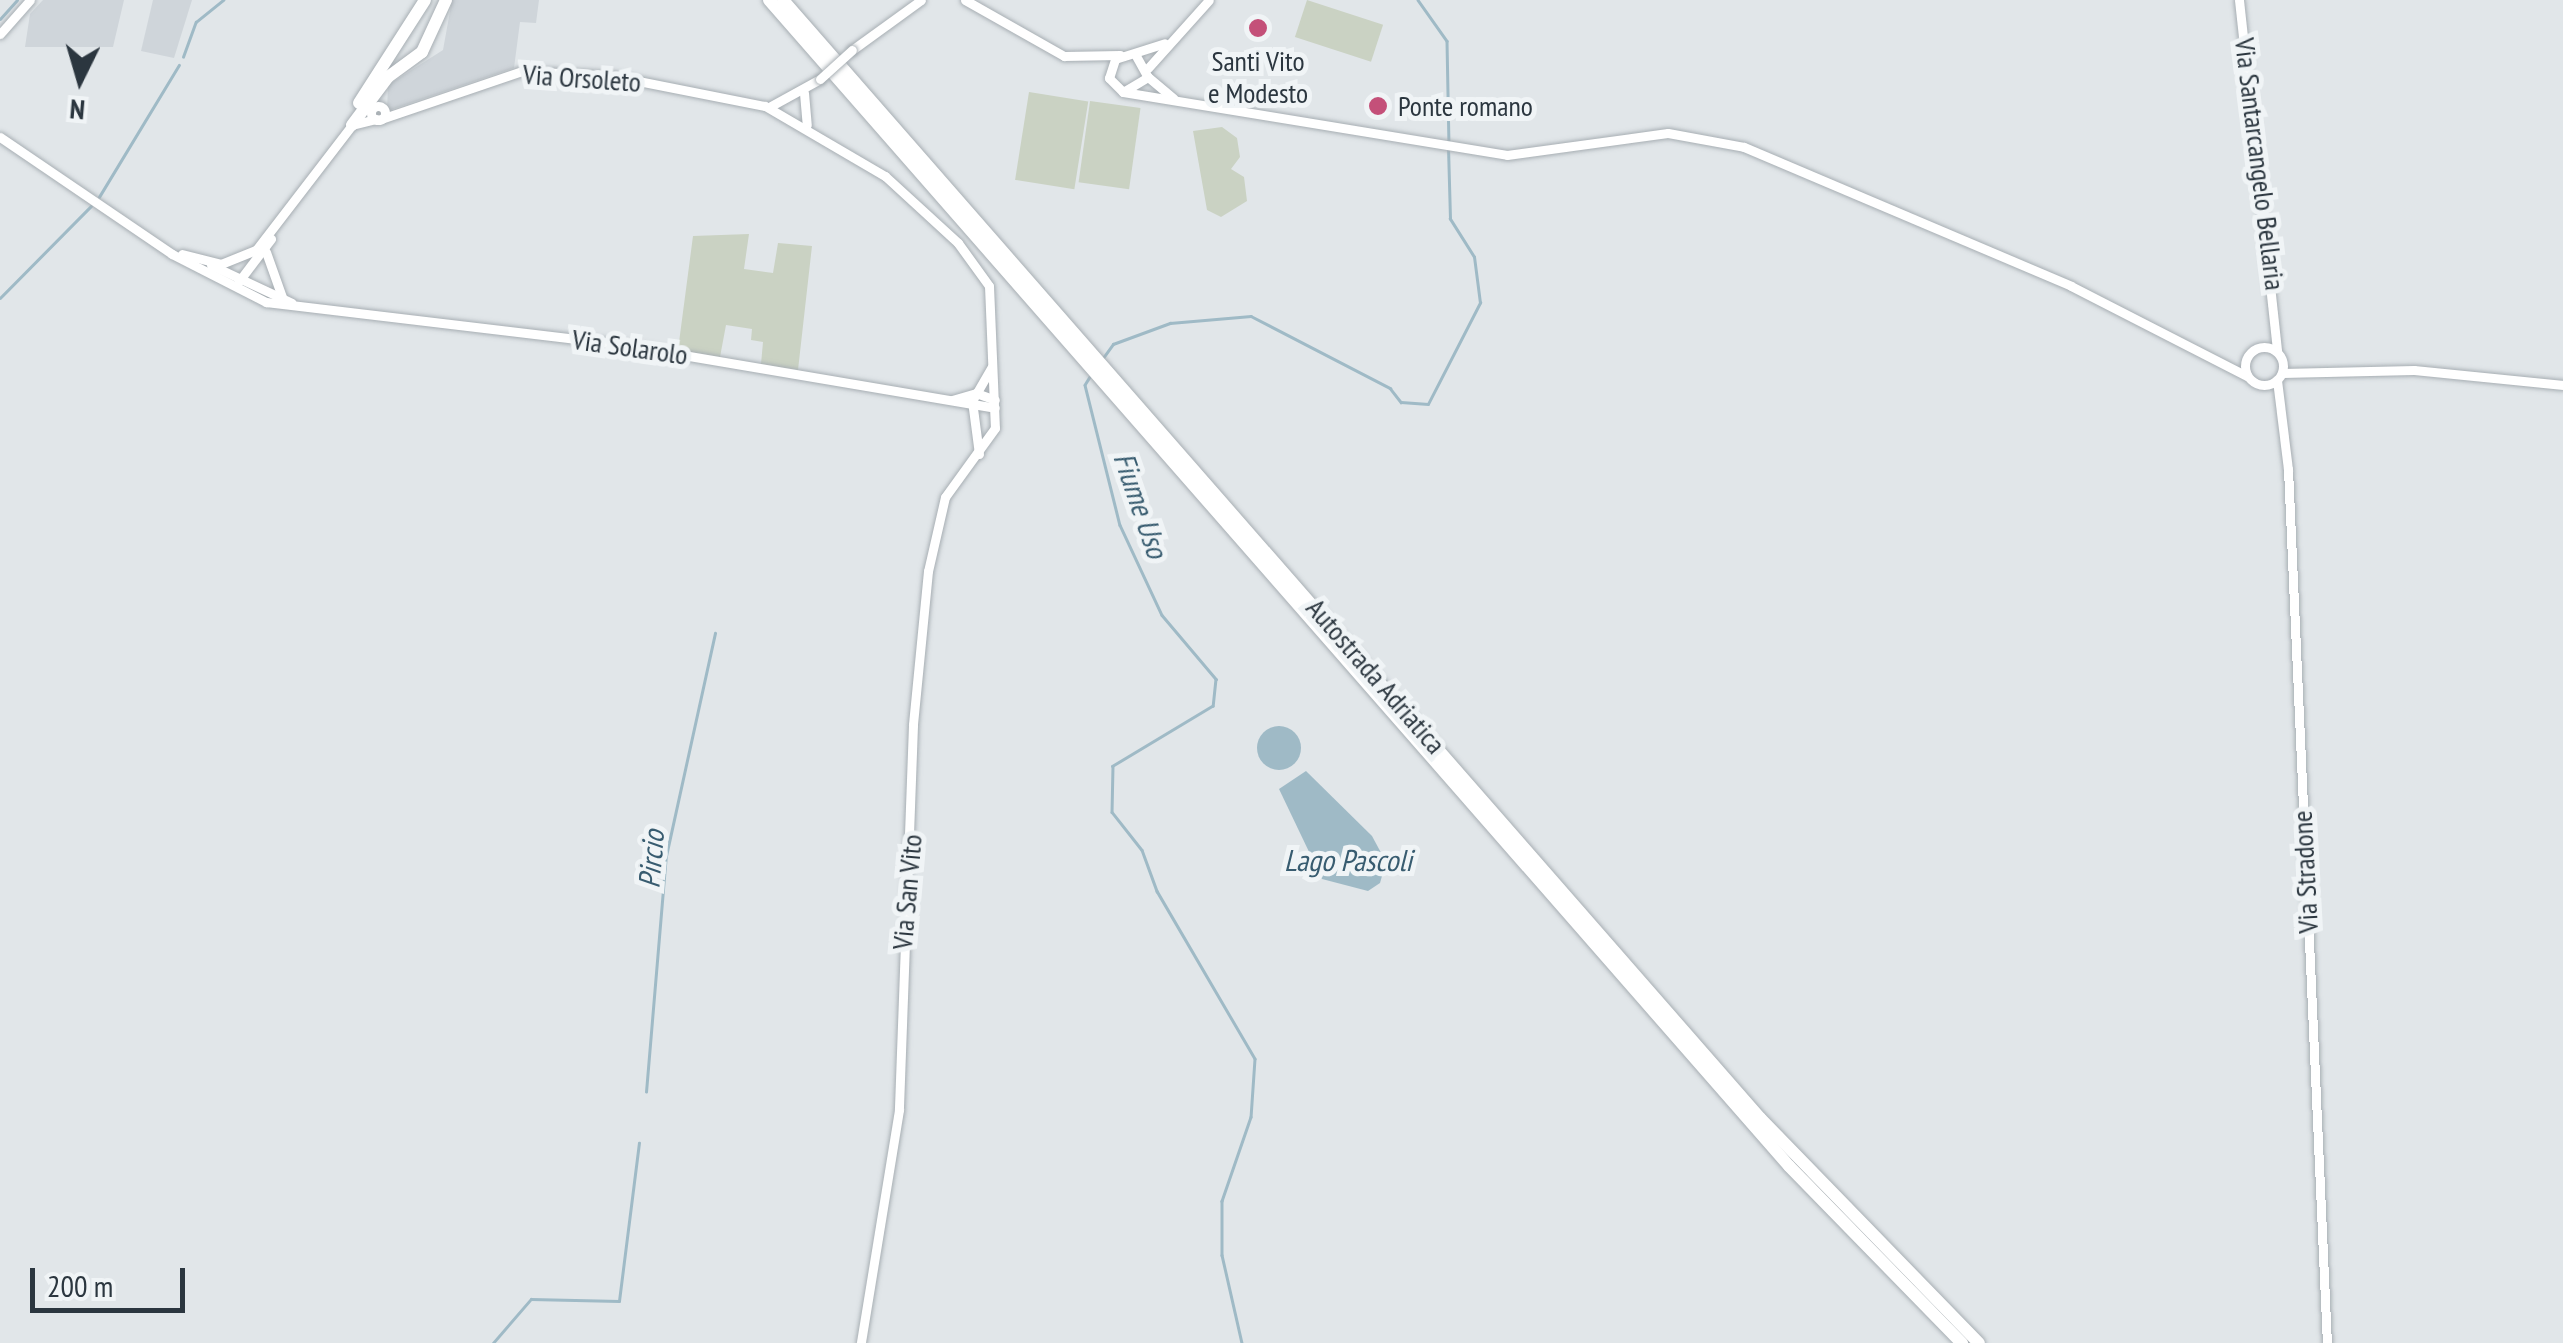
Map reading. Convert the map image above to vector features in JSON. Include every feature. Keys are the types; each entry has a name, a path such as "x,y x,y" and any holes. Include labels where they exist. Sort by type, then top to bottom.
{"highway":[{"path":"350,123 425,0"},
{"path":"350,123 379,87 422,52 446,0"},
{"name":"Autostrada Adriatica","path":"769,0 1035,292"},
{"name":"Autostrada Adriatica","path":"783,0 1789,1166 1962,1343"},
{"path":"792,0 804,20"},
{"path":"379,87 381,114"},
{"name":"Autostrada Adriatica","path":"1133,406 1760,1118 1979,1343"}],"street":[{"path":"0,34 30,0"},
{"path":"808,126 804,93 852,50 921,0"},
{"path":"965,0 1004,16 1052,51 1085,57 1120,55 1165,43"},
{"path":"1123,92 1148,73 1165,43 1209,0"},
{"name":"Via Santarcangelo Bellaria","path":"2239,0 2279,354"},
{"path":"1134,54 1157,92 1180,102"},
{"path":"1109,70 1120,55"},
{"path":"1085,57 1109,70 1123,92 1470,150 1517,155 1668,133 1744,147 2071,286 2223,361 2260,384 2276,402"},
{"name":"Via Orsoleto","path":"350,123 381,114 404,113 522,71 613,76 765,106 808,126"},
{"name":"Via Orsoleto","path":"765,106 804,93"},
{"path":"243,280 350,123"},
{"name":"Via San Vito","path":"808,126 894,183 979,268 994,308 993,436 935,521 913,725 899,1110 861,1343"},
{"path":"0,136 157,242 228,282 243,280"},
{"path":"157,242 206,263 261,250"},
{"path":"261,250 283,299"},
{"name":"Via Solarolo","path":"206,263 309,309"},
{"path":"243,280 248,293"},
{"name":"Via Solarolo","path":"228,282 248,293 309,309 624,345 949,400 973,408 995,404"},
{"name":"Via Santarcangelo Bellaria","path":"2258,347 2277,328"},
{"path":"2223,361 2246,357 2258,347 2301,367"},
{"path":"2279,354 2279,376"},
{"path":"2246,357 2248,376"},
{"name":"Via San Vito","path":"979,454 973,408 976,393 993,364"},
{"path":"2260,384 2301,367 2563,385"},
{"name":"Via Stradone","path":"2279,376 2276,402 2288,469 2327,1343"},
{"path":"976,393 995,404"},
{"name":"Via Solarolo","path":"949,400 976,393"}],"shaded area":[{"path":"43,0 124,0 113,47 25,47 30,14"},
{"path":"153,0 192,0 174,58 141,51"},
{"path":"452,0 539,0 536,23 520,22 514,68 387,111 388,85 443,50"}],"green space":[{"path":"1307,0 1383,25 1371,62 1295,37"},
{"path":"1029,92 1088,101 1074,189 1015,180"},
{"path":"1090,101 1141,108 1129,189 1079,182"},
{"path":"1222,127 1237,138 1240,157 1231,169 1244,177 1247,201 1221,217 1207,210 1193,131"},
{"path":"749,234 744,269 773,273 778,243 812,246 798,370 761,364 763,342 751,340 752,329 726,325 720,357 678,350 693,236"}],"water":[{"path":"1279,726 1294,733 1301,748 1294,763 1279,770 1264,763 1257,748 1264,733"},
{"name":"Lago Pascoli","path":"1306,771 1372,836 1386,862 1380,883 1368,891 1322,879 1279,789"}],"waterway":[{"path":"0,19 17,0"},
{"path":"183,57 196,22 223,0"},
{"name":"Fiume Uso","path":"1418,0 1447,41 1449,142"},
{"path":"99,197 179,65"},
{"name":"Fiume Uso","path":"1103,358 1113,344 1170,323 1251,316 1390,388 1401,402 1428,404 1480,303 1474,257 1450,219 1448,149"},
{"path":"0,298 91,206"},
{"name":"Fiume Uso","path":"1090,377 1085,385 1120,525 1162,615 1216,679 1213,706 1113,766 1112,812 1142,850 1157,891 1255,1059 1251,1117 1222,1201 1222,1255 1242,1343"},
{"name":"Pircio","path":"646,1092 666,856 715,633"},
{"name":"Pircio","path":"493,1343 531,1299 619,1301 639,1143"}],"place":[{"name":"Santi Vito e Modesto","path":"1258,28"},
{"name":"Ponte romano","path":"1378,106"}]}
